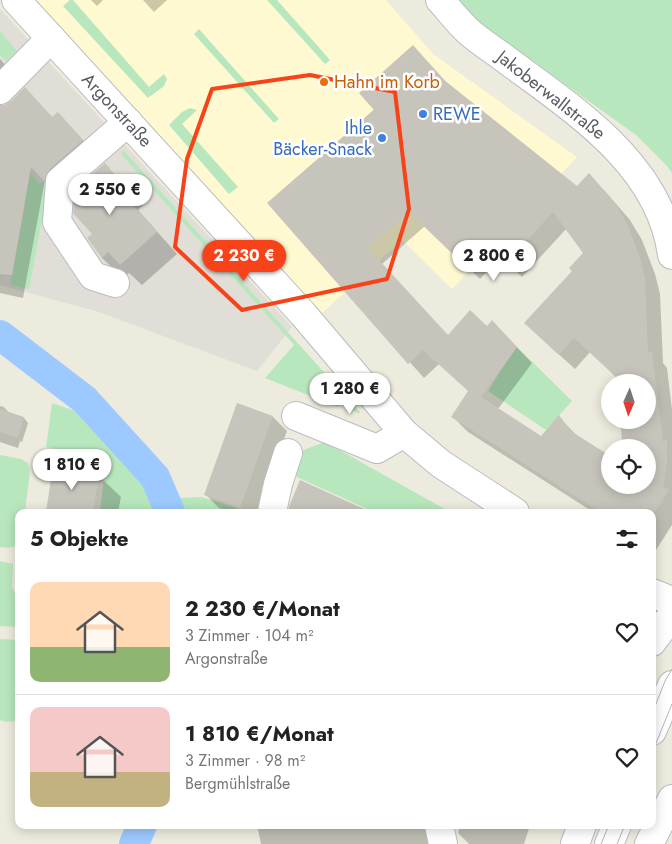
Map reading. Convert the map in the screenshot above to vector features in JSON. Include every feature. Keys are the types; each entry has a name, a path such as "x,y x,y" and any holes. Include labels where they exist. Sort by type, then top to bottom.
{"street":[{"name":"Argonstraße","path":"16,0 303,314 404,433 441,464 510,509"},
{"name":"Jakoberwallstraße","path":"440,0 468,31 581,116 608,140 644,181 662,217 672,255"},
{"path":"0,90 51,38"},
{"path":"115,283 93,276 57,222 60,180 128,122"},
{"path":"296,416 378,449 404,433"},
{"path":"273,509 288,453"},
{"path":"656,594 672,601"},
{"path":"656,637 672,615"},
{"path":"656,722 672,685"},
{"path":"649,844 672,798"},
{"path":"440,829 442,844"},
{"path":"574,844 580,829"},
{"path":"609,844 615,829"}],"highlighted area":[{"path":"310,75 395,92 409,209 387,279 242,310 175,247 187,159 212,89"}],"shaded area":[{"path":"35,0 386,0 433,54 577,157 452,289 402,240 321,314"},
{"path":"0,9 292,327 257,371 99,312 0,285"}],"green space":[{"path":"70,0 73,0 149,87 164,74 167,79 164,86 148,98 63,6"},
{"path":"267,0 277,0 330,60 325,64"},
{"path":"457,0 672,0 672,173 636,135 478,22"},
{"path":"199,29 279,119 274,123 194,34"},
{"path":"0,31 17,51 6,61 0,55"},
{"path":"190,108 197,110 182,124 238,187 229,194 169,125 182,112"},
{"path":"124,151 360,412 359,414 341,404 338,407 265,378 294,345 121,154"},
{"path":"27,170 40,184 50,176 29,289 10,285 25,206 20,205"},
{"path":"517,347 572,401 546,430 488,391"},
{"path":"52,403 81,413 146,479 159,509 100,509 106,459 46,447"},
{"path":"325,442 445,509 367,509 288,473 298,452"},
{"path":"0,455 21,459 28,463 30,471 25,509 15,509 15,545 10,548 0,547"},
{"path":"202,497 240,509 183,509 179,498"},
{"path":"0,561 13,564 12,587 15,593 15,627 0,626"},
{"path":"0,639 15,640 15,721 0,720"}],"building":[{"path":"413,45 444,80 577,186 589,173 615,203 627,223 640,258 645,278 648,352 652,351 655,374 613,374 574,338 559,355 524,323 572,271 569,268 583,253 553,212 507,262 485,242 464,265 409,212 368,248 448,335 470,310 487,326 492,320 517,347 481,397 541,436 559,415 571,431 601,450 601,494 656,494 656,439 622,439 621,429 656,429 656,384 663,441 667,440 667,462 663,486 669,490 656,510 595,509 451,417 468,391 423,350 408,364 267,203 374,110 359,93"},
{"path":"25,87 52,117 58,112 83,140 50,169 44,181 31,167 12,275 0,274 0,105 5,105 11,101"},
{"path":"105,163 123,184 118,188 157,232 120,265 108,252 102,258 87,238 92,234 73,213 75,189"},
{"path":"237,403 273,416 240,508 204,495"},
{"path":"0,409 24,417 18,438 0,432"},
{"path":"53,466 99,474 93,509 46,509"},
{"path":"300,480 364,509 289,509"}],"waterway":[{"path":"0,335 85,400 155,477 169,509"},
{"path":"134,844 140,829"}],"tram line":[{"path":"656,704 672,669"},
{"path":"656,743 672,704"},
{"path":"601,844 607,829"},
{"path":"617,844 623,829"}],"place":[{"name":"Hahn im Korb","path":"324,82"},
{"name":"REWE","path":"423,114"},
{"name":"Ihle Bäcker-Snack","path":"382,138"}]}
